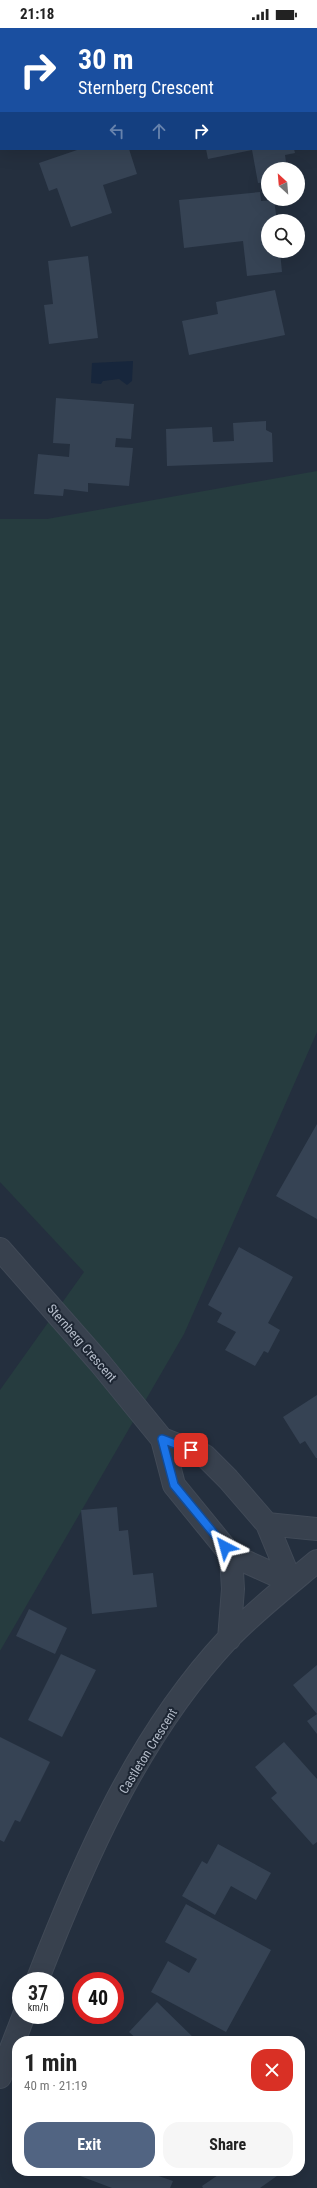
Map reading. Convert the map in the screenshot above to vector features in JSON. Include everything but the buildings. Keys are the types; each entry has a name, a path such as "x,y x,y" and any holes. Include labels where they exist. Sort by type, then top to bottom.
{"street":[{"name":"Sternberg Crescent","path":"0,1249 100,1363 162,1439 174,1485 231,1555 291,1582"},
{"name":"Sternberg Crescent","path":"162,1439 205,1456 267,1524 291,1582"},
{"path":"267,1524 317,1529"},
{"path":"229,1639 233,1589 231,1555"},
{"name":"Castleton Crescent","path":"41,1972 86,1861 135,1767 162,1723 229,1639 291,1582 317,1561"},
{"path":"16,2036 20,2024"},
{"path":"0,2076 12,2046"}],"green space":[{"path":"317,471 317,1032 184,1334 0,1651 0,1390 84,1272 0,1182 0,519 47,519"}],"water":[{"path":"133,361 132,381 127,385 119,379 103,381 101,384 91,383 92,363"}],"route":[{"path":"191,1450 162,1439 174,1485 225,1547"}]}
